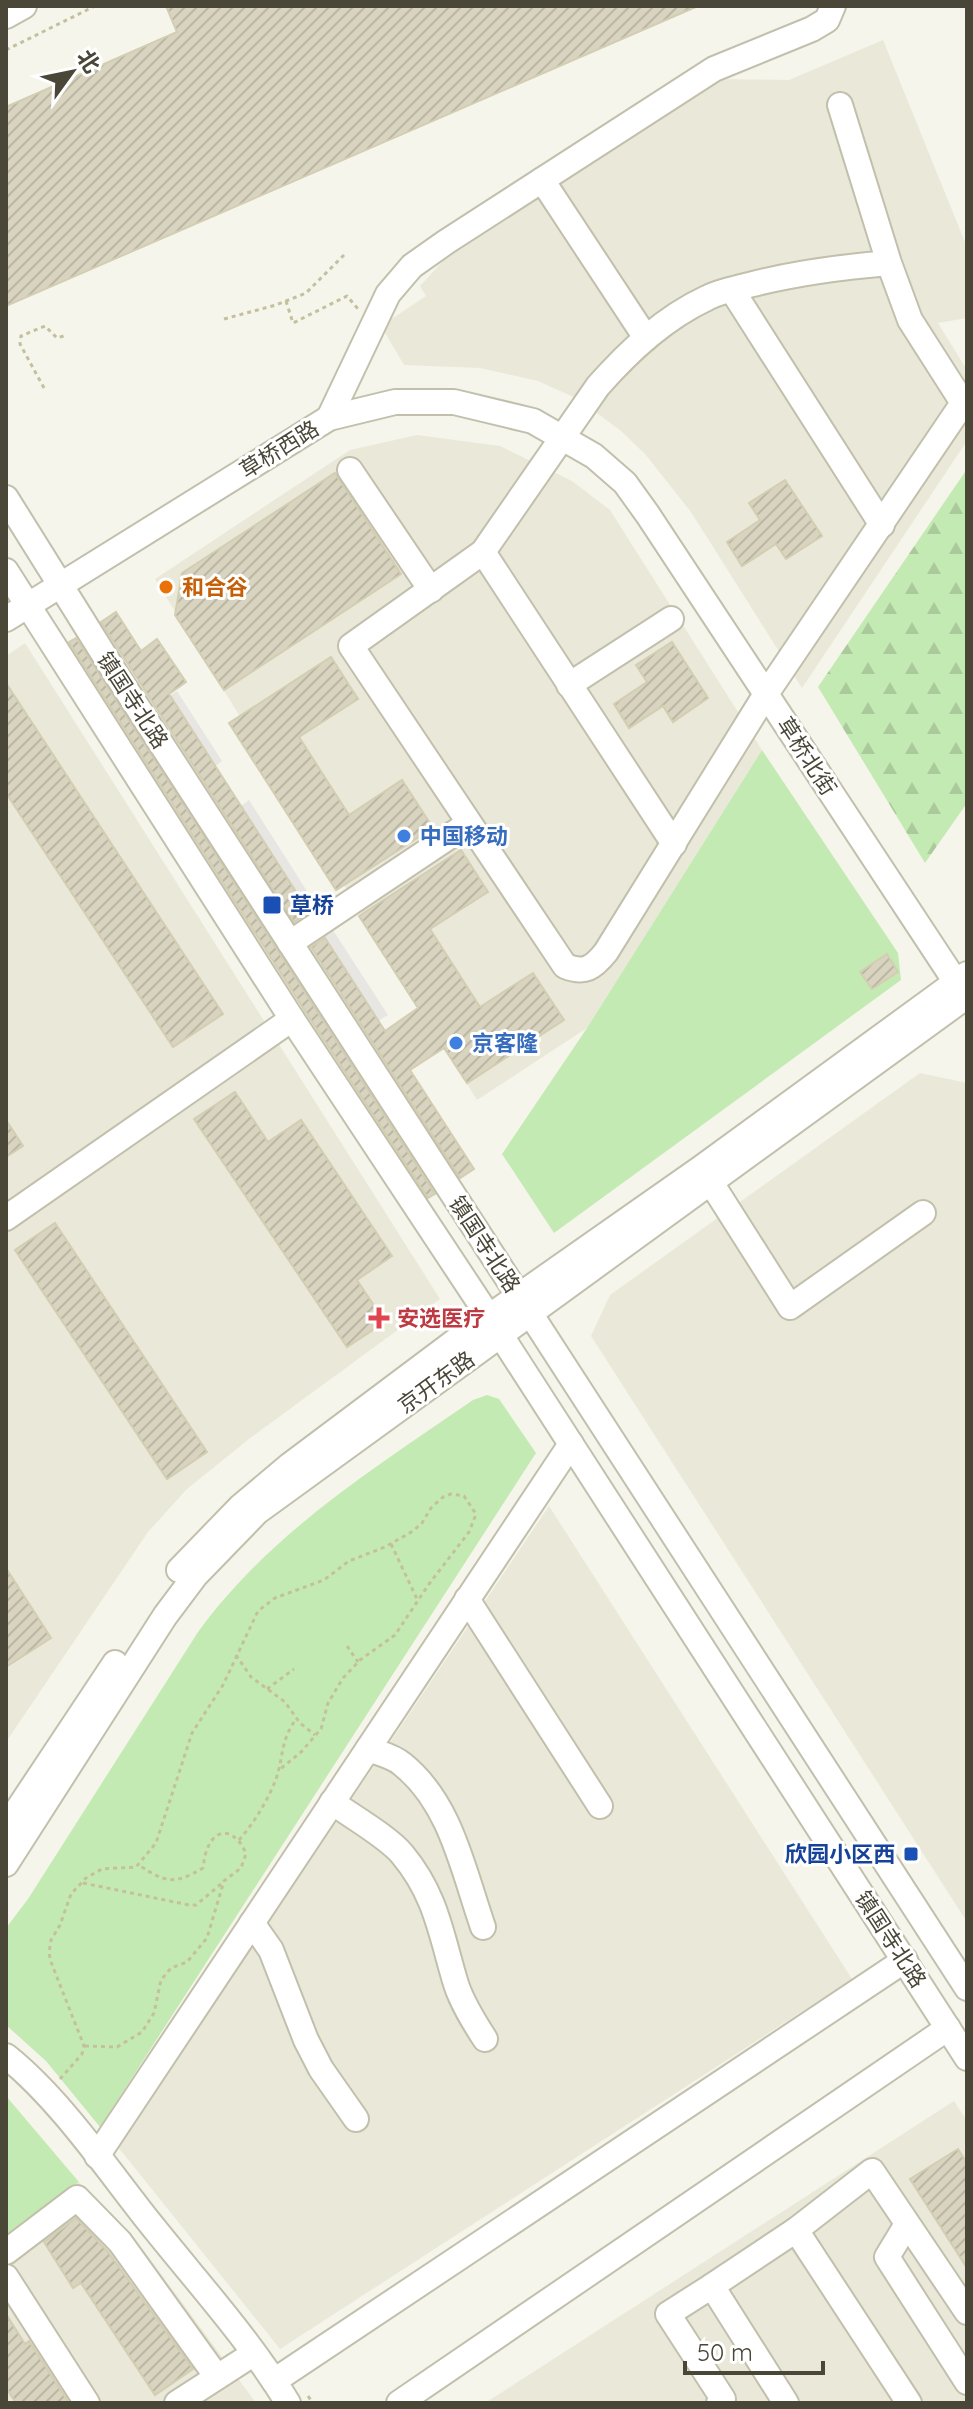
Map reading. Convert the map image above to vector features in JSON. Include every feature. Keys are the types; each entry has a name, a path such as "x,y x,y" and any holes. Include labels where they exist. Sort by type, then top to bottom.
{"street":[{"path":"6,16 24,6"},
{"path":"329,418 388,294 412,266 714,69 812,29 827,20 833,6"},
{"path":"840,105 910,320 963,403 766,694 606,952 595,966 584,971 565,966 351,646 483,552 598,386 646,338 696,304 732,290 809,271 889,263"},
{"path":"542,180 646,338"},
{"path":"732,290 882,525"},
{"name":"草桥西路","path":"6,619 329,418 395,402 454,402 533,421 594,456 625,483 648,515"},
{"path":"350,470 431,590"},
{"name":"镇国寺北路","path":"6,498 290,943 967,1988"},
{"name":"草桥北街","path":"648,515 965,990"},
{"path":"483,552 674,844"},
{"name":"镇国寺北路","path":"6,571 292,1019 495,1326 967,2058"},
{"path":"569,685 671,619"},
{"path":"290,943 468,824"},
{"name":"京开东路","path":"6,1827 155,1601 204,1542 290,1465 525,1305 965,990"},
{"path":"6,1218 292,1019"},
{"path":"706,1175 790,1307 923,1213"},
{"name":"京开东路","path":"6,1864 165,1616 204,1566 257,1512 495,1326"},
{"path":"97,2156 571,1444"},
{"path":"467,1599 600,1806"},
{"path":"368,1749 399,1761 437,1806 449,1827 483,1927"},
{"path":"332,1802 401,1852 416,1875 432,1901 441,1924 457,1986 485,2039"},
{"path":"252,1923 271,1950 300,2026 321,2069 356,2119"},
{"path":"274,2381 905,1960"},
{"path":"399,2403 948,2028"},
{"path":"6,2056 47,2095 97,2156 288,2403"},
{"path":"719,2403 723,2399 668,2314 796,2230 872,2171 967,2312"},
{"path":"6,2252 77,2198 120,2242 217,2377"},
{"path":"907,2224 887,2257 967,2382"},
{"path":"796,2230 909,2403"},
{"path":"6,2277 87,2403"},
{"path":"712,2286 786,2403"},
{"path":"177,2403 253,2354"}],"path":[{"path":"6,50 95,6"},
{"path":"224,319 306,293 344,255"},
{"path":"286,301 293,323 347,296 372,327"},
{"path":"44,388 20,344 21,336 45,326 57,338 67,335"},
{"path":"57,2082 82,2054 84,2046 49,1953 51,1940 60,1925 68,1900 82,1883 102,1869 139,1865 156,1843 192,1733 212,1704 251,1621 266,1603 324,1580 349,1561 391,1544 422,1523 431,1508 443,1497 464,1496 476,1514 469,1532 395,1635 358,1662 334,1691 321,1729 301,1752 278,1771"},
{"path":"391,1544 418,1601"},
{"path":"347,1646 358,1662"},
{"path":"236,1655 247,1672 285,1702 296,1719 315,1735"},
{"path":"267,1689 294,1669"},
{"path":"239,1840 270,1793 286,1733 296,1719"},
{"path":"82,1883 196,1905 245,1862 246,1854 239,1840 229,1833 219,1834 209,1845 203,1868 182,1879 162,1880 139,1865"},
{"path":"84,2046 117,2047 142,2032 154,2013 161,1980 171,1968 187,1962 207,1938 224,1881"}],"shaded area":[{"path":"883,40 967,247 967,318 938,323 967,370 967,441 802,688 691,512 645,454 621,431 578,399 538,381 480,368 404,365 381,326 426,296 420,286 443,261 718,79 789,80"},
{"path":"417,435 500,446 572,481 610,510 762,750 587,1028 477,1100 155,579 350,450"},
{"path":"25,643 440,1299 249,1439 187,1489 148,1532 6,1742 6,656"},
{"path":"177,691 222,761 210,770 165,699"},
{"path":"249,800 312,899 299,906 237,809"},
{"path":"327,921 388,1015 376,1022 314,929"},
{"path":"920,1073 967,1083 967,1922 591,1336 610,1295"},
{"path":"549,1506 852,1979 280,2349 118,2147"},
{"path":"954,2101 967,2121 967,2403 485,2403"},
{"path":"79,2182 144,2251 256,2403 6,2403 6,2239"}],"green space":[{"path":"967,469 967,803 925,863 818,687"},
{"path":"762,750 898,953 901,980 554,1233 502,1154 587,1028"},
{"path":"487,1395 499,1399 536,1453 100,2127 46,2061 6,2025 6,1928 28,1899 198,1632 226,1596 290,1533 325,1505 473,1400"},
{"path":"6,2096 79,2182 6,2239"}],"building":[{"path":"166,6 698,6 6,306 6,107 177,32"},
{"path":"335,473 401,574 224,690 175,615 182,573"},
{"path":"785,480 822,536 786,559 776,544 742,566 727,542 760,520 749,503"},
{"path":"116,612 141,651 157,639 186,682 169,694 309,912 294,922 101,622"},
{"path":"76,638 435,1194 428,1198 305,1011 69,642"},
{"path":"672,642 708,698 673,722 663,706 629,728 614,704 647,682 636,665"},
{"path":"331,657 358,699 299,737 349,815 402,780 433,828 336,890 229,723"},
{"path":"6,683 223,1014 173,1047 6,793"},
{"path":"461,850 488,892 430,929 480,1007 533,973 564,1020 467,1083 444,1048 410,1070 474,1169 460,1178 311,947 325,938 385,1031 418,1008 359,916"},
{"path":"887,954 898,972 872,989 860,972"},
{"path":"235,1092 268,1142 301,1120 392,1256 357,1280 385,1322 347,1347 194,1119"},
{"path":"6,1120 23,1146 6,1157"},
{"path":"55,1223 207,1452 167,1479 15,1250"},
{"path":"6,1568 51,1638 6,1667"},
{"path":"958,2149 967,2163 967,2268 910,2179"},
{"path":"76,2218 108,2252 193,2369 155,2395 81,2283 73,2288 44,2242"},
{"path":"6,2314 25,2344 29,2341 69,2403 16,2403 6,2388"}],"place":[{"name":"和合谷","path":"166,587"},
{"name":"中国移动","path":"404,836"},
{"name":"草桥","path":"272,905"},
{"name":"京客隆","path":"456,1043"},
{"name":"安选医疗","path":"379,1318"},
{"name":"欣园小区西","path":"911,1854"}]}
